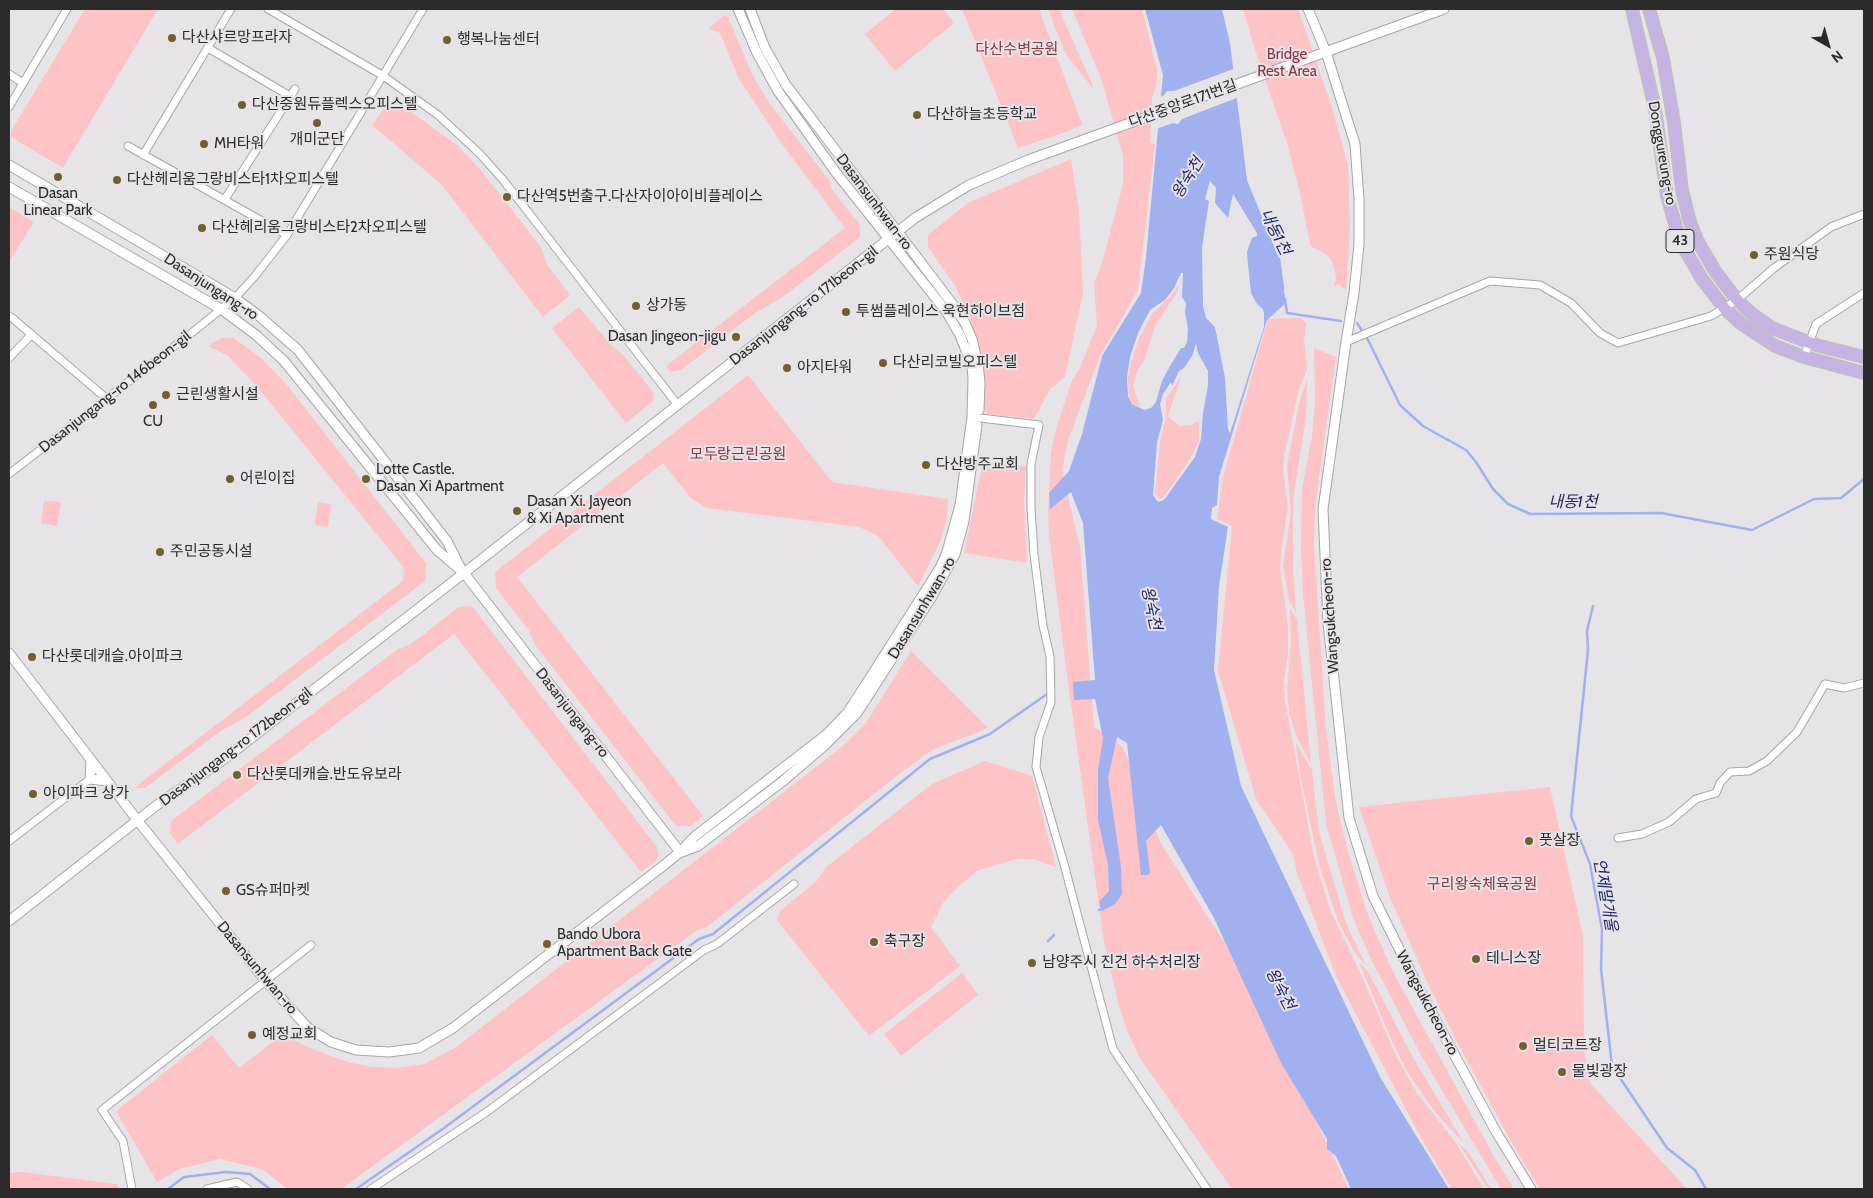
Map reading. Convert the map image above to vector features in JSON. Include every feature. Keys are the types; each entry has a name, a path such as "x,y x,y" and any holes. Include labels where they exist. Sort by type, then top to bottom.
{"main road":[{"name":"Donggureung-ro","path":"1632,9 1655,110 1667,196 1680,241 1702,279 1724,309 1743,325 1775,346 1804,357 1864,373"},
{"name":"Donggureung-ro","path":"1649,9 1663,58 1688,219 1697,240 1715,271 1737,300 1752,314 1772,328 1810,343 1864,357"}],"street":[{"path":"9,107 67,9"},
{"path":"142,155 231,9"},
{"path":"268,9 382,75 438,115 480,154 504,181 677,404"},
{"name":"Dasanjungang-ro 146beon-gil","path":"9,474 221,309 255,276 287,234 423,9"},
{"name":"Dasansunhwan-ro","path":"738,9 756,53 778,91 834,170 946,312 960,335 972,366 975,417"},
{"name":"Dasansunhwan-ro","path":"9,653 107,782 265,980 308,1027 331,1042 356,1050 389,1052 419,1048 453,1028 680,852 698,846 783,781 825,745 856,713 931,598 955,554 964,521 980,382 972,340 965,323 786,85 765,48 750,9"},
{"name":"Wangsukcheon-ro","path":"1308,9 1326,52 1355,144 1358,199 1359,244 1354,293 1323,510 1328,623 1349,818 1373,896 1416,985 1495,1130 1530,1189"},
{"name":"다산중앙로171번길","path":"1068,146 1444,9"},
{"path":"208,48 290,96"},
{"path":"9,74 24,83"},
{"path":"225,199 295,89"},
{"path":"128,146 287,234"},
{"name":"Dasanjungang-ro 171beon-gil","path":"464,574 915,218 968,185 1068,146"},
{"name":"Dasanjungang-ro","path":"9,165 234,298 258,315 298,350 447,540 464,574"},
{"name":"Dasanjungang-ro","path":"9,186 221,309 256,334 284,361 437,550 464,574 680,852"},
{"path":"1346,342 1490,281 1540,285 1571,302 1600,333 1618,343 1711,316 1737,300 1774,268 1832,227 1864,214"},
{"path":"1804,357 1816,324 1864,293"},
{"path":"11,317 107,399"},
{"path":"9,358 31,335"},
{"path":"975,417 1039,425 1032,464 1031,508 1034,554 1043,626 1050,656 1050,702 1039,737 1036,767 1064,864 1113,1050 1207,1189"},
{"name":"Dasanjungang-ro 172beon-gil","path":"9,920 157,805 223,760 464,574"},
{"path":"1618,838 1642,834 1669,822 1696,799 1716,793 1720,783 1730,772 1749,771 1767,761 1797,732 1825,684 1844,688 1864,683"},
{"path":"90,779 91,761"},
{"path":"9,841 90,779 107,782"},
{"path":"371,1189 488,1110 704,950 717,944 794,884"},
{"path":"132,1189 123,1141 102,1110 310,945"},
{"path":"207,1189 237,1182 248,1189"}],"green space":[{"path":"85,9 158,9 63,168 11,137 11,131"},
{"path":"896,9 943,9 954,23 895,71 865,34"},
{"name":"다산수변공원","path":"962,9 1039,9 1082,124 1069,131 1018,148"},
{"path":"1048,9 1059,9 1095,91 1065,53"},
{"path":"1072,9 1142,9 1157,69 1157,83 1152,99 1150,143 1155,144 1138,290 1100,356 1068,440 1062,471 1080,547 1094,727 1123,747 1160,842 1244,973 1349,1189 1232,1189 1139,1057 1120,1010 1104,942 1066,668 1049,535 1048,511 1051,453 1056,429 1072,380 1080,368 1097,325 1094,283 1103,260 1123,184 1123,156 1102,81"},
{"name":"Bridge Rest Area","path":"1243,9 1298,9 1331,104 1348,165 1350,230 1346,290 1338,284 1334,287 1336,277 1332,261 1326,254 1310,244 1300,193 1287,143"},
{"path":"724,15 728,17 752,74 770,104 829,180 833,191 860,225 860,237 783,297 755,313 681,370 670,372 666,366 845,228 782,144 739,79 720,33 708,29"},
{"path":"397,102 457,145 480,169 540,246 548,266 570,295 543,317 442,185 372,125 387,105"},
{"path":"1071,159 1079,211 1083,293 1065,377 1050,389 1034,419 988,414 984,410 983,375 970,316 954,284 928,247 928,235 968,203"},
{"path":"9,207 34,222 9,262"},
{"path":"1180,284 1176,294 1155,326 1144,361 1137,371 1133,386 1140,407 1133,404 1129,395 1128,378 1138,341 1152,314 1172,295"},
{"path":"579,307 611,345 624,356 654,393 653,401 626,423 552,328"},
{"path":"1300,318 1306,323 1304,342 1307,370 1299,389 1284,457 1283,471 1288,507 1280,567 1288,627 1288,655 1284,681 1285,701 1314,857 1330,910 1361,974 1394,1052 1417,1093 1456,1143 1484,1189 1452,1189 1421,1138 1336,976 1297,873 1293,854 1256,799 1218,671 1232,526 1217,519 1223,478 1268,319"},
{"path":"222,338 234,338 263,360 287,385 426,563 425,581 246,717 219,732 145,788 134,788 403,581 404,568 255,384 228,356 208,346"},
{"path":"1314,348 1336,357 1315,507 1314,544 1326,730 1336,803 1348,852 1368,915 1392,970 1495,1158 1514,1189 1501,1189 1421,1055 1372,961 1353,918 1326,823 1303,594 1301,548 1302,489 1312,436 1315,401"},
{"name":"모두랑근린공원","path":"748,375 832,482 948,499 947,518 941,540 918,586 878,536 859,527 706,508 690,497 663,463 517,577 703,816 691,826 676,826 536,646 528,629 496,588 495,572"},
{"path":"1182,375 1168,416 1179,426 1191,425 1199,421 1199,441 1190,459 1164,497 1159,499 1155,494 1160,442 1166,417 1166,399"},
{"path":"1307,379 1306,419 1294,492 1293,568 1296,613 1289,600 1283,566 1291,513 1287,466 1299,404"},
{"path":"983,461 1026,466 1024,500 1027,563 964,553"},
{"path":"44,501 61,502 57,526 41,523"},
{"path":"318,502 331,504 328,527 315,525"},
{"path":"472,606 657,847 659,854 655,861 641,872 454,634 178,844 170,833 171,821 398,649 411,644 459,607"},
{"path":"1290,608 1297,620 1311,764 1296,735 1289,712 1287,690 1291,645"},
{"path":"911,651 988,728 932,750 899,774 707,927 696,931 341,1189 287,1189 262,1169 220,1159 180,1169 157,1182 116,1111 212,1035 239,1068 283,1034 307,1047 347,1062 372,1067 395,1068 424,1064 455,1048 843,746 866,723"},
{"path":"1296,743 1312,770 1319,832 1346,923 1366,966 1354,951 1339,923 1320,868 1300,775"},
{"path":"985,761 1032,776 1056,867 1033,859 1016,859 977,871 959,886 943,903 931,927 960,966 869,1036 777,920 780,911 818,880 825,868 932,784"},
{"name":"구리왕숙체육공원","path":"1550,787 1583,936 1584,1049 1590,1083 1687,1189 1540,1189 1512,1143 1427,982 1389,895 1359,807"},
{"path":"1359,962 1368,972 1415,1061 1464,1143 1435,1112 1408,1073 1390,1037"},
{"path":"962,973 978,995 901,1056 884,1034"},
{"path":"1459,1144 1469,1153 1491,1189 1488,1189"},
{"path":"22,1172 117,1184 120,1189 9,1189 9,1173"}],"water":[{"name":"왕숙천","path":"1145,9 1222,9 1230,43 1247,180 1278,256 1286,303 1267,320 1219,477 1217,505 1212,508 1211,519 1228,527 1219,586 1214,670 1241,786 1380,1077 1449,1189 1351,1189 1336,1156 1327,1149 1327,1139 1281,1063 1214,918 1161,825 1146,841 1150,872 1148,875 1141,875 1127,743 1117,737 1108,778 1121,867 1122,894 1115,904 1102,911 1099,902 1109,891 1108,865 1098,820 1098,771 1103,738 1095,699 1074,700 1073,682 1095,680 1083,523 1071,492 1050,509 1049,493 1069,471 1082,434 1102,356 1141,293 1163,75","holes":["1210,181 1216,188 1215,203 1228,218 1233,194 1257,233 1257,236 1252,238 1247,252 1248,264 1251,293 1257,304 1263,309 1264,314 1264,327 1230,433 1228,429 1225,378 1215,327 1206,318 1203,306 1202,248 1209,201 1205,199","1181,273 1183,273 1182,297 1186,303 1187,342 1184,348 1181,348 1162,381 1156,402 1151,408 1144,410 1132,404 1128,396 1127,378 1130,357 1138,333 1150,310 1165,300 1174,288","1196,343 1198,353 1208,371 1201,439 1195,457 1164,500 1158,502 1153,495 1157,443 1163,420 1160,404 1163,394 1171,382 1172,386 1179,371 1184,368 1193,354"]}],"pier":[{"path":"1236,68 1239,97 1182,119 1178,124 1173,123 1156,129 1159,97 1163,96 1167,91 1174,91"}],"waterway":[{"name":"내동1천","path":"1279,259 1283,289"},
{"name":"내동1천","path":"1285,299 1287,313 1341,321"},
{"name":"내동1천","path":"1357,323 1368,340 1400,405 1423,426 1466,450 1493,489 1508,504 1530,514 1661,513 1752,530 1814,499 1841,498 1864,479"},
{"name":"언제말개울","path":"1593,606 1587,631 1588,650 1571,816 1590,864 1602,929 1601,969 1612,1066 1667,1148 1695,1170 1706,1189"},
{"path":"356,1189 444,1128 699,939 713,934 930,759 990,734 1047,694"},
{"path":"1048,941 1054,935"},
{"path":"168,1189 184,1177 226,1172 250,1174 270,1189"}],"place":[{"name":"다산샤르망프라자","path":"172,38"},
{"name":"행복나눔센터","path":"447,40"},
{"name":"다산중원듀플렉스오피스텔","path":"242,105"},
{"name":"다산하늘초등학교","path":"917,115"},
{"name":"개미군단","path":"317,123"},
{"name":"MH타워","path":"204,144"},
{"name":"Dasan Linear Park","path":"58,177"},
{"name":"다산헤리움그랑비스타1차오피스텔","path":"117,180"},
{"name":"다산역5번출구.다산자이아이비플레이스","path":"507,197"},
{"name":"다산헤리움그랑비스타2차오피스텔","path":"202,228"},
{"name":"주원식당","path":"1754,255"},
{"name":"상가동","path":"636,306"},
{"name":"투썸플레이스 욱현하이브점","path":"846,312"},
{"name":"Dasan Jingeon-jigu","path":"736,337"},
{"name":"다산리코빌오피스텔","path":"883,363"},
{"name":"아지타워","path":"787,368"},
{"name":"근린생활시설","path":"166,395"},
{"name":"CU","path":"153,405"},
{"name":"다산방주교회","path":"926,465"},
{"name":"어린이집","path":"230,479"},
{"name":"Lotte Castle. Dasan Xi Apartment","path":"366,479"},
{"name":"Dasan Xi. Jayeon & Xi Apartment","path":"517,511"},
{"name":"주민공동시설","path":"160,552"},
{"name":"다산롯데캐슬.아이파크","path":"32,657"},
{"name":"다산롯데캐슬.반도유보라","path":"237,775"},
{"name":"아이파크 상가","path":"33,794"},
{"name":"풋살장","path":"1529,841"},
{"name":"GS슈퍼마켓","path":"226,891"},
{"name":"축구장","path":"874,942"},
{"name":"Bando Ubora Apartment Back Gate","path":"547,944"},
{"name":"테니스장","path":"1476,959"},
{"name":"남양주시 진건 하수처리장","path":"1032,963"},
{"name":"예정교회","path":"252,1035"},
{"name":"멀티코트장","path":"1523,1046"},
{"name":"물빛광장","path":"1562,1072"}]}
